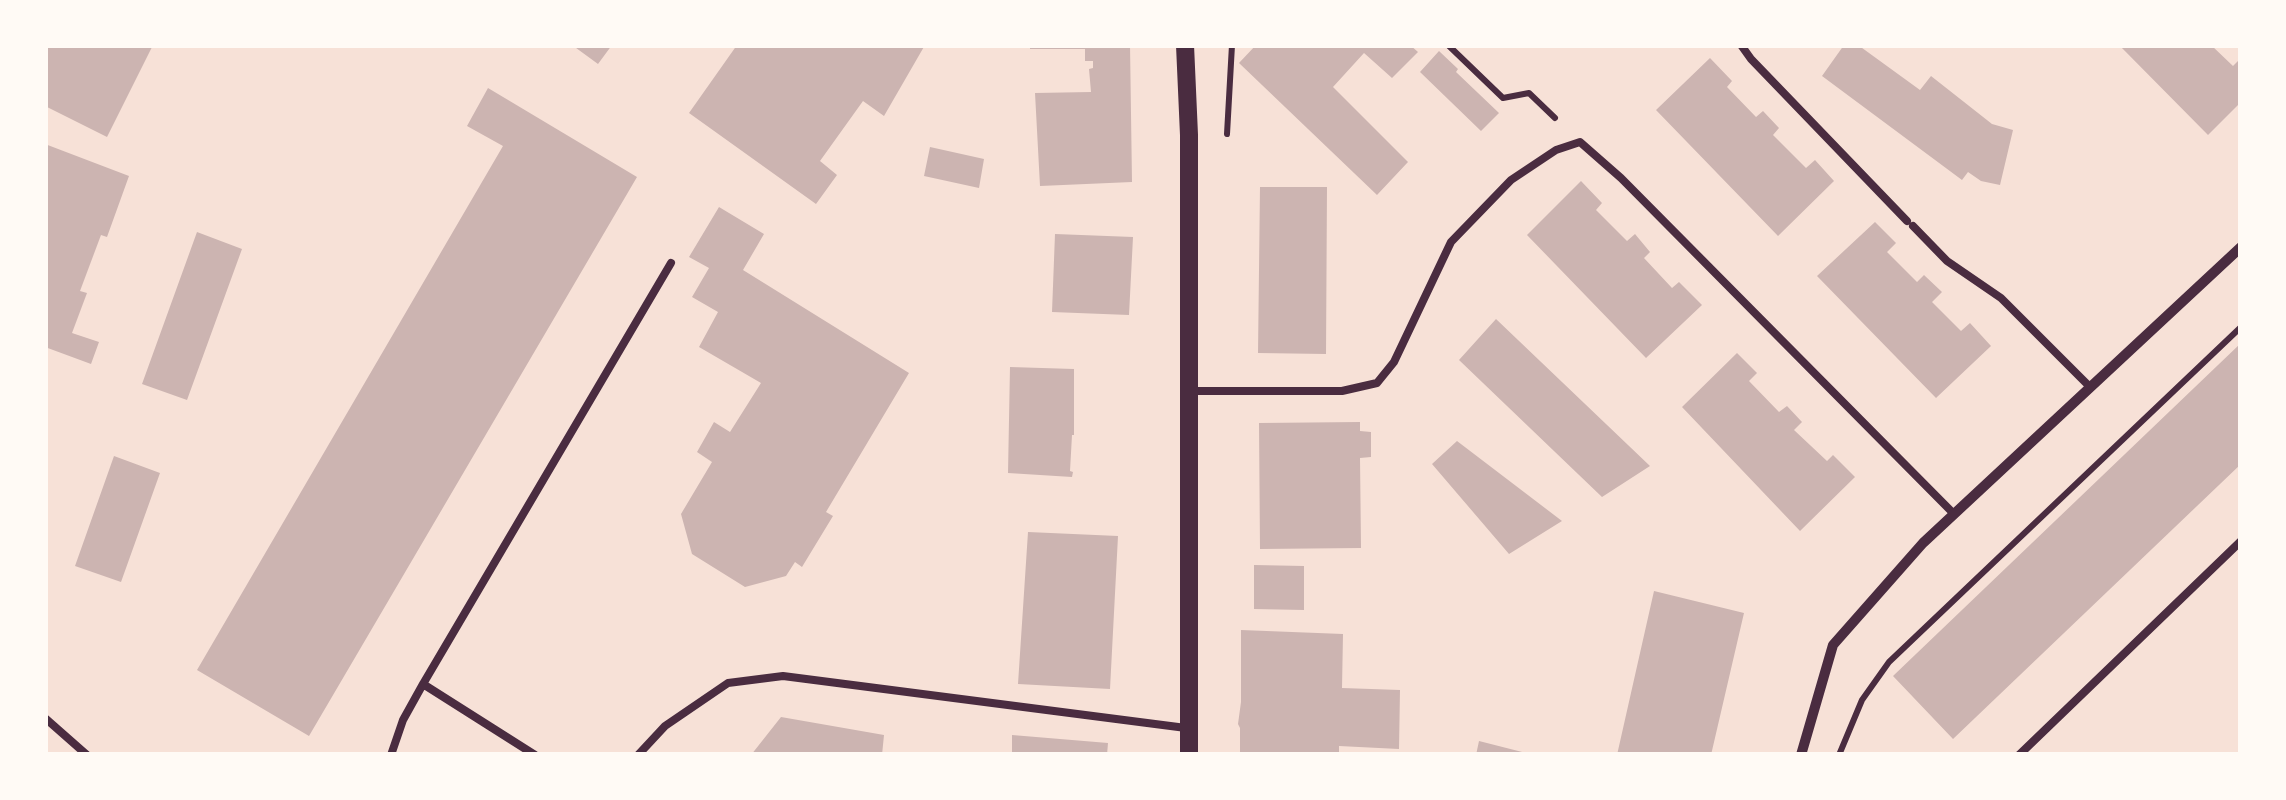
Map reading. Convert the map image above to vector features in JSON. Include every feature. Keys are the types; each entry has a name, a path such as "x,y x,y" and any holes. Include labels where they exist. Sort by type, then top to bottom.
{"street":[{"path":"1185,45 1189,135 1189,755"},
{"path":"1802,755 1833,645 1923,543 2241,247"}],"lane":[{"path":"1741,45 1751,60 1946,261 2001,298 2090,387"},
{"path":"1189,392 1342,391 1377,383 1394,362 1451,242 1511,180 1556,150 1580,142 1621,178 1954,514"},
{"path":"390,755 403,720 671,263"},
{"path":"2019,755 2241,541"},
{"path":"638,755 666,726 728,683 783,676 1190,729"},
{"path":"424,684 534,755"},
{"path":"45,718 88,755"}],"path":[{"path":"1448,45 1503,98 1528,92 1580,142"},
{"path":"1839,755 1862,700 1889,662 2241,327"}],"building":[{"path":"46,45 153,45 107,137 45,106"},
{"path":"572,45 612,45 598,64"},
{"path":"737,45 925,45 884,116 863,101 820,161 837,175 816,204 689,113"},
{"path":"1030,45 1130,45 1132,182 1040,186 1035,93 1091,92 1089,69 1093,68 1093,61 1085,61 1085,49 1030,49"},
{"path":"1256,45 1410,45 1418,52 1392,78 1364,53 1333,87 1408,162 1377,195 1239,63"},
{"path":"1844,45 1858,45 1920,90 1931,76 1992,124 2013,130 2000,185 1981,181 1968,172 1962,180 1822,76"},
{"path":"2119,45 2211,45 2233,66 2241,58 2241,102 2208,135"},
{"path":"1439,51 1499,113 1481,131 1420,72"},
{"path":"1710,58 1732,81 1727,87 1756,117 1763,111 1779,128 1773,135 1806,168 1815,160 1834,181 1778,236 1656,110"},
{"path":"488,88 637,177 309,736 197,670 503,146 467,126"},
{"path":"45,144 129,176 107,237 101,235 80,291 87,293 72,333 99,342 91,364 45,347"},
{"path":"930,147 984,159 979,188 924,176"},
{"path":"1581,181 1602,203 1596,210 1627,241 1635,234 1650,252 1644,258 1672,288 1679,282 1702,305 1646,358 1527,235"},
{"path":"1260,187 1327,187 1326,354 1258,353"},
{"path":"719,207 764,234 743,270 909,373 826,512 833,516 802,567 795,562 786,576 745,587 692,554 681,514 712,462 697,452 714,422 730,432 761,383 699,347 718,312 692,297 709,268 689,257"},
{"path":"1875,222 1896,243 1887,252 1917,282 1924,275 1942,292 1932,302 1961,331 1970,323 1991,346 1936,398 1817,276"},
{"path":"197,232 242,249 187,400 142,384"},
{"path":"1055,234 1133,237 1129,315 1052,312"},
{"path":"1496,319 1650,466 1602,497 1459,360"},
{"path":"2241,343 2241,464 1953,739 1893,676"},
{"path":"1737,353 1757,373 1749,381 1779,412 1787,406 1802,422 1794,430 1827,461 1833,455 1855,477 1800,531 1682,407"},
{"path":"1010,367 1074,369 1072,477 1008,473"},
{"path":"1360,422 1360,431 1371,432 1371,457 1360,458 1361,548 1260,549 1259,423"},
{"path":"1457,441 1562,521 1509,554 1432,464"},
{"path":"114,456 160,473 121,582 75,566"},
{"path":"1028,532 1118,536 1110,689 1018,684"},
{"path":"1254,565 1304,566 1304,610 1254,609"},
{"path":"1654,591 1744,613 1711,755 1617,755"},
{"path":"1241,630 1343,634 1342,688 1400,690 1399,749 1339,746 1339,755 1240,755"},
{"path":"781,717 884,735 882,755 751,755"},
{"path":"1012,735 1108,743 1107,755 1012,755"},
{"path":"1479,741 1530,754 1530,755 1476,755"}]}
